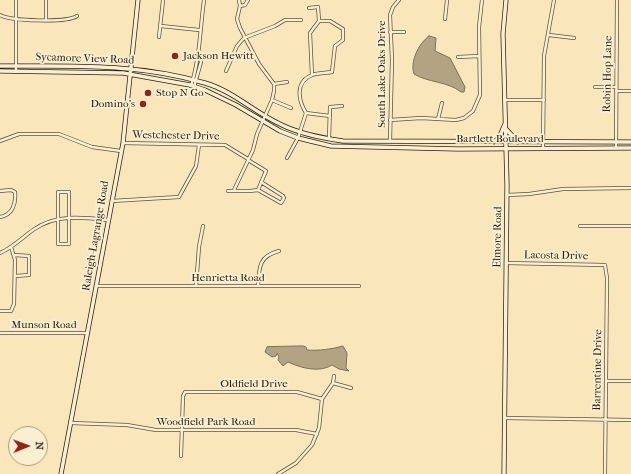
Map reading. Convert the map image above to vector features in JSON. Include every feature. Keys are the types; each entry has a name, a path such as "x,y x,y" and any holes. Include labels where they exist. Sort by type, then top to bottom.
{"main road":[{"name":"Raleigh-Lagrange Road","path":"61,474 123,144 138,0"},
{"name":"Elmore Road","path":"504,474 507,195 503,29 506,0"},
{"name":"Sycamore View Road","path":"0,66 131,68 178,76 220,89 264,118 282,125 299,135 370,142"},
{"name":"Sycamore View Road","path":"0,71 130,74 156,78 192,86 299,135 331,146 370,148"},
{"path":"156,78 157,73"},
{"path":"177,83 178,76"},
{"path":"493,142 499,138 506,122"},
{"path":"506,129 512,138 519,142"},
{"path":"348,141 348,148"},
{"name":"Bartlett Boulevard","path":"370,142 631,142"},
{"path":"438,142 439,148"},
{"name":"Bartlett Boulevard","path":"370,148 631,148"}],"street":[{"path":"16,0 16,71"},
{"path":"46,0 46,19"},
{"path":"159,37 163,0"},
{"path":"192,86 200,62 200,30 204,0"},
{"path":"234,190 253,150 257,134 272,100 274,84 259,64 244,38 237,19 240,6 239,0"},
{"path":"240,6 245,5 248,0"},
{"name":"South Lake Oaks Drive","path":"390,142 392,67 390,15 393,7 399,0"},
{"path":"445,19 447,0"},
{"path":"390,120 460,120 473,111 480,95 479,22 482,0"},
{"path":"543,148 544,54 554,0"},
{"name":"Robin Hop Lane","path":"616,148 617,0"},
{"path":"309,8 318,8 319,20 310,33 312,75"},
{"path":"0,15 7,18 16,19 72,19 77,16"},
{"path":"226,71 237,46 244,38 275,26 285,20 301,20"},
{"path":"287,158 299,135 306,113 301,105 299,86 301,82 312,75 332,72 335,46 343,40 343,29 330,21 319,20"},
{"path":"160,26 200,30"},
{"path":"390,32 404,32"},
{"path":"548,35 574,38"},
{"path":"458,57 479,56"},
{"path":"274,84 287,82"},
{"path":"595,87 616,87"},
{"path":"616,91 631,91"},
{"path":"272,100 291,108"},
{"path":"505,100 544,100"},
{"path":"438,119 442,103"},
{"path":"329,139 330,107 342,106"},
{"path":"306,113 330,116"},
{"path":"0,141 19,134 59,134 92,147 121,151"},
{"name":"Westchester Drive","path":"123,144 225,145 266,171 261,182"},
{"path":"112,201 179,197 196,166 199,145"},
{"path":"228,191 258,190 280,204 284,198 261,182 258,190"},
{"path":"507,195 530,194 564,189 631,188"},
{"path":"0,191 11,190 15,192 15,197 14,208 6,215 0,217"},
{"path":"58,192 69,192 69,218 69,244 58,244 58,192"},
{"path":"0,253 11,247 42,224 58,219 85,217 108,220"},
{"path":"196,286 199,247 203,226"},
{"path":"580,226 631,226"},
{"path":"0,311 11,310 14,304 14,255 11,247"},
{"path":"258,286 259,274 264,258 269,254 279,251"},
{"path":"14,255 29,256 29,276 15,276"},
{"name":"Lacosta Drive","path":"506,263 605,265"},
{"name":"Barrentine Drive","path":"605,265 607,278 605,474"},
{"name":"Henrietta Road","path":"96,286 359,286"},
{"name":"Munson Road","path":"0,333 87,333"},
{"path":"278,474 301,459 317,434 322,399 333,383 334,376"},
{"path":"605,381 631,381"},
{"path":"333,383 351,388"},
{"name":"Oldfield Drive","path":"182,430 184,393 296,392 322,399"},
{"path":"504,418 631,420"},
{"name":"Woodfield Park Road","path":"71,423 123,424 154,430 296,430 317,434"},
{"path":"181,456 182,430"}],"shaded area":[{"path":"429,36 436,38 435,51 450,58 465,87 464,92 414,74 413,64 418,48"},
{"path":"343,346 347,353 346,368 349,371 339,369 332,365 321,369 310,369 288,362 283,366 278,360 279,357 277,353 276,356 272,357 265,352 267,347 306,347 307,350 325,350"}],"place":[{"name":"Jackson Hewitt","path":"175,56"},
{"name":"Stop N Go","path":"148,93"},
{"name":"Domino's","path":"143,104"}]}
